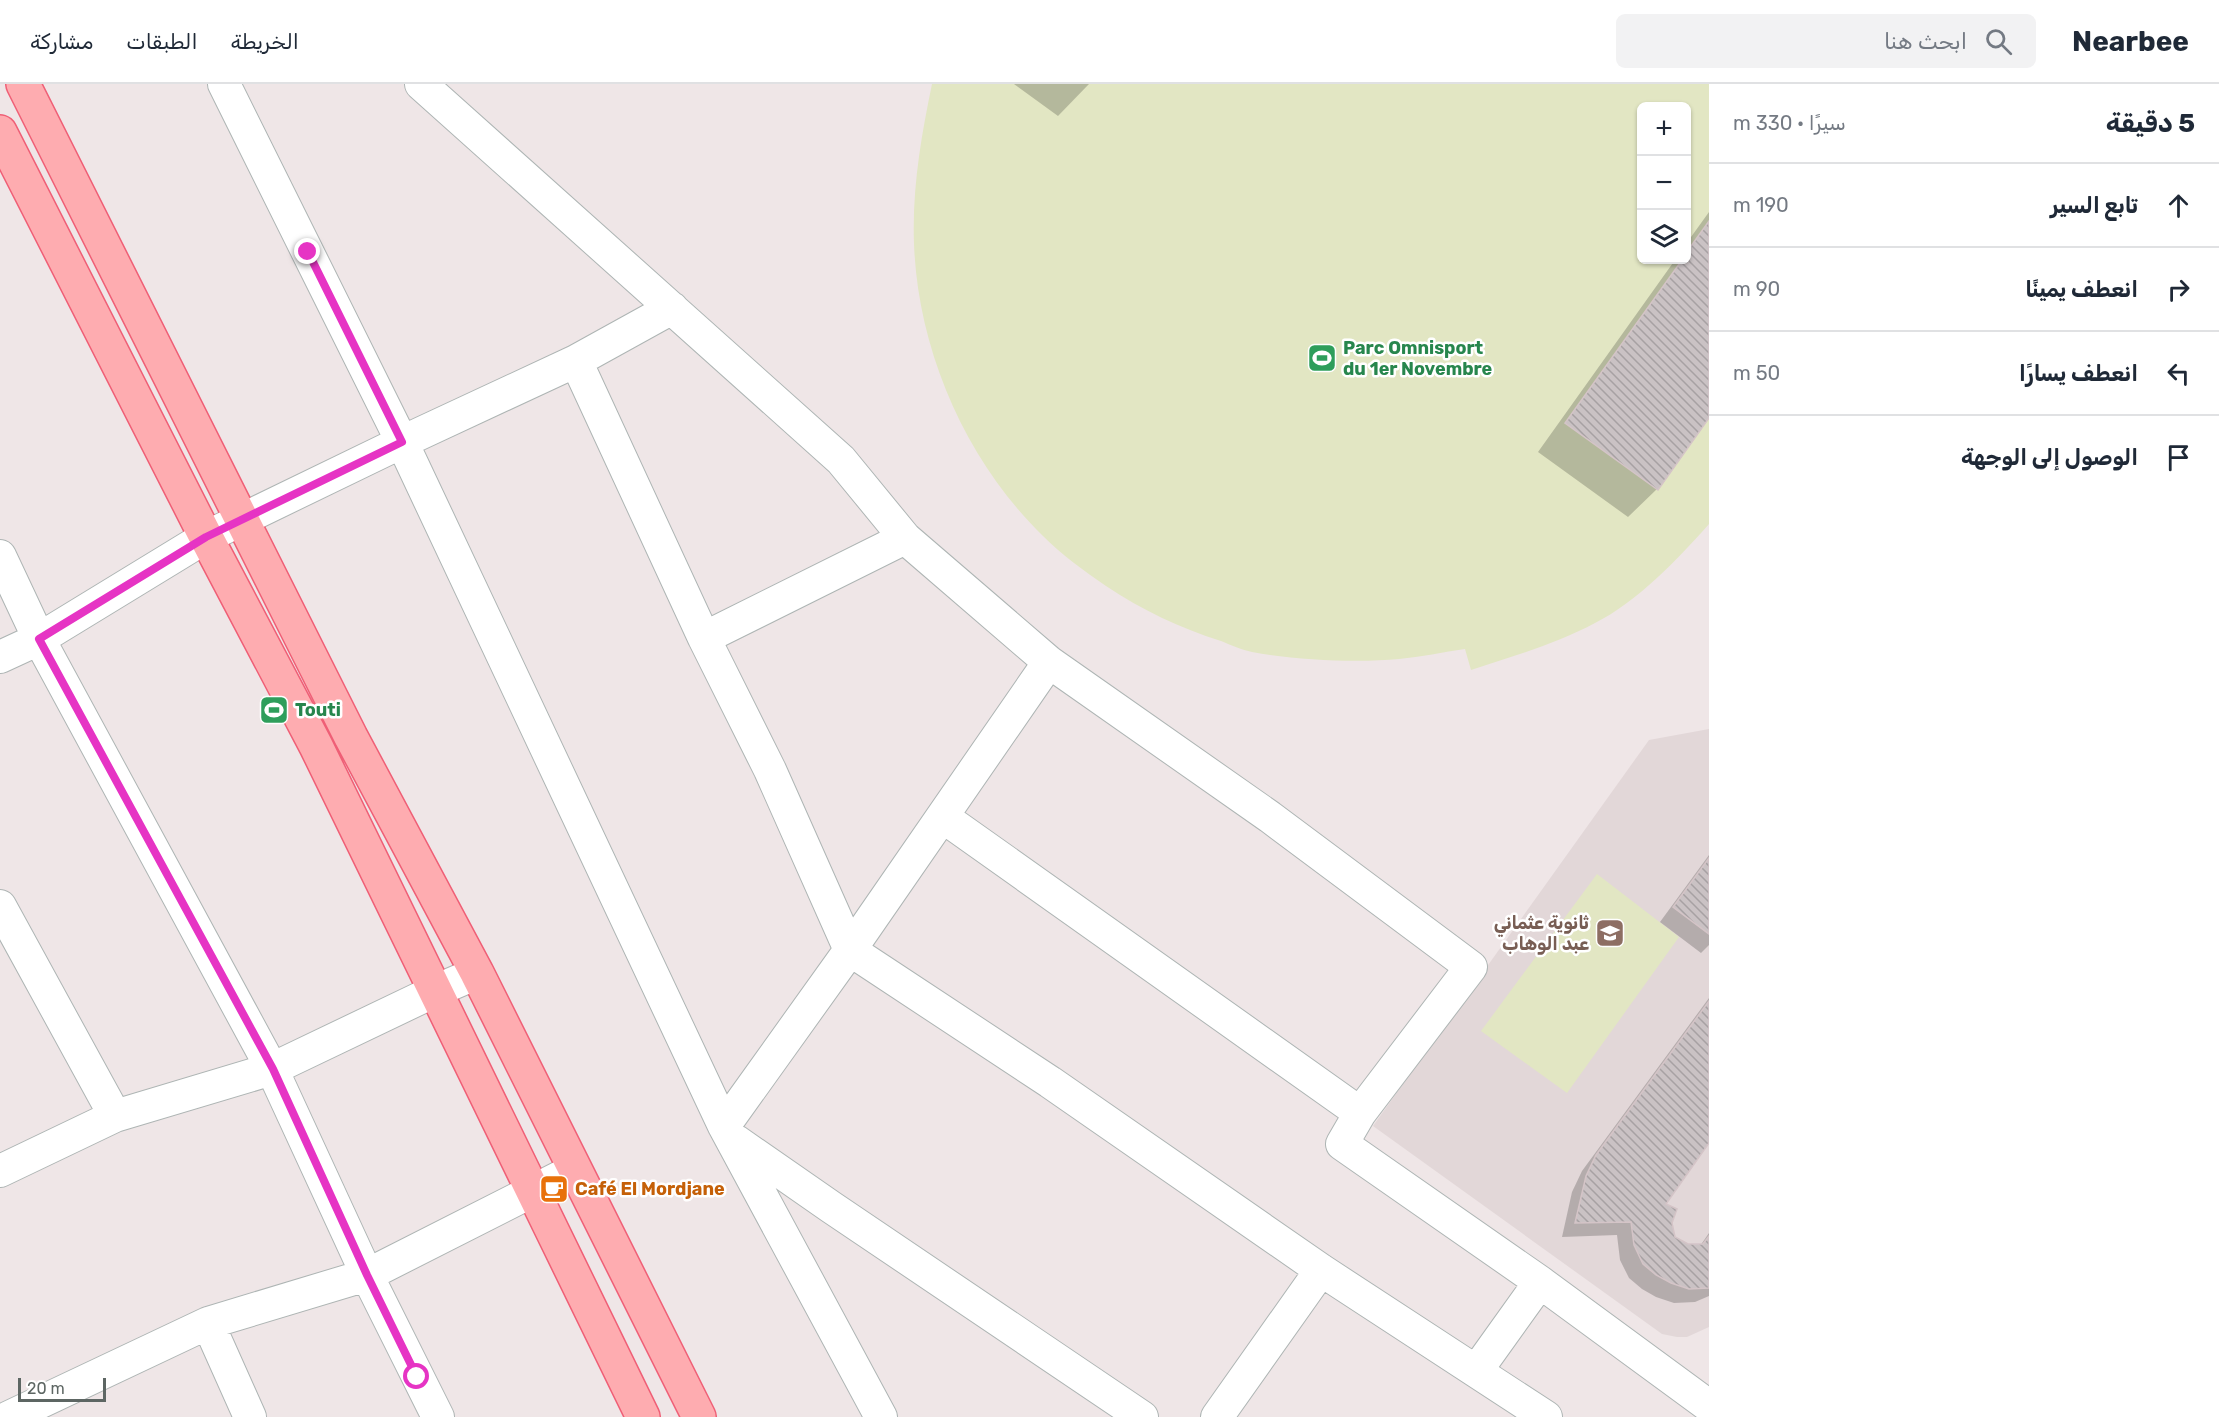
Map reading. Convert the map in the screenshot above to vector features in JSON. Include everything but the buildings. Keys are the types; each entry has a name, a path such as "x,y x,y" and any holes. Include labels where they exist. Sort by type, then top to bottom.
{"main road":[{"path":"23,84 351,738 477,973 699,1417"},
{"path":"0,132 206,537 316,746 643,1417"}],"street":[{"path":"224,84 402,442 727,1132 881,1417"},
{"path":"421,84 841,460 905,538 1049,662 1270,817 1471,967 1360,1113 1342,1144 1540,1282 1709,1406"},
{"path":"0,657 39,639 206,537 576,361 672,308"},
{"path":"576,361 704,638 770,770 850,950 1050,1082 1321,1270 1546,1417"},
{"path":"704,638 905,538"},
{"path":"0,556 39,639 273,1069 367,1275 438,1417"},
{"path":"727,1132 1049,662"},
{"path":"943,817 1360,1113"},
{"path":"0,906 115,1116"},
{"path":"0,1171 115,1116 273,1069 477,973"},
{"path":"727,1132 840,1214 1142,1417"},
{"path":"0,1403 8,1417 208,1323 367,1275 574,1170"},
{"path":"1217,1417 1321,1270"},
{"path":"1477,1370 1540,1282"},
{"path":"208,1323 250,1417"}],"shaded area":[{"name":"ثانوية عثماني عبد الوهاب","path":"1709,729 1709,1327 1687,1337 1677,1337 1662,1334 1373,1126 1649,740"}],"green space":[{"name":"Parc Omnisport du 1er Novembre","path":"932,84 1709,84 1709,524 1656,579 1611,614 1550,643 1471,670 1465,649 1407,658 1364,661 1306,659 1252,652 1147,611 1090,575 1043,536 991,474 969,439 951,402 936,364 925,324 918,284 914,224 921,143"},
{"path":"1597,874 1679,937 1567,1093 1481,1031"}],"place":[{"name":"Parc Omnisport du 1er Novembre","path":"1322,358"},
{"name":"Touti","path":"274,710"},
{"name":"ثانوية عثماني عبد الوهاب","path":"1610,933"},
{"name":"Café El Mordjane","path":"554,1189"}],"route":[{"path":"308,252 402,442 206,537 39,639 273,1069 367,1275 417,1377"}]}
